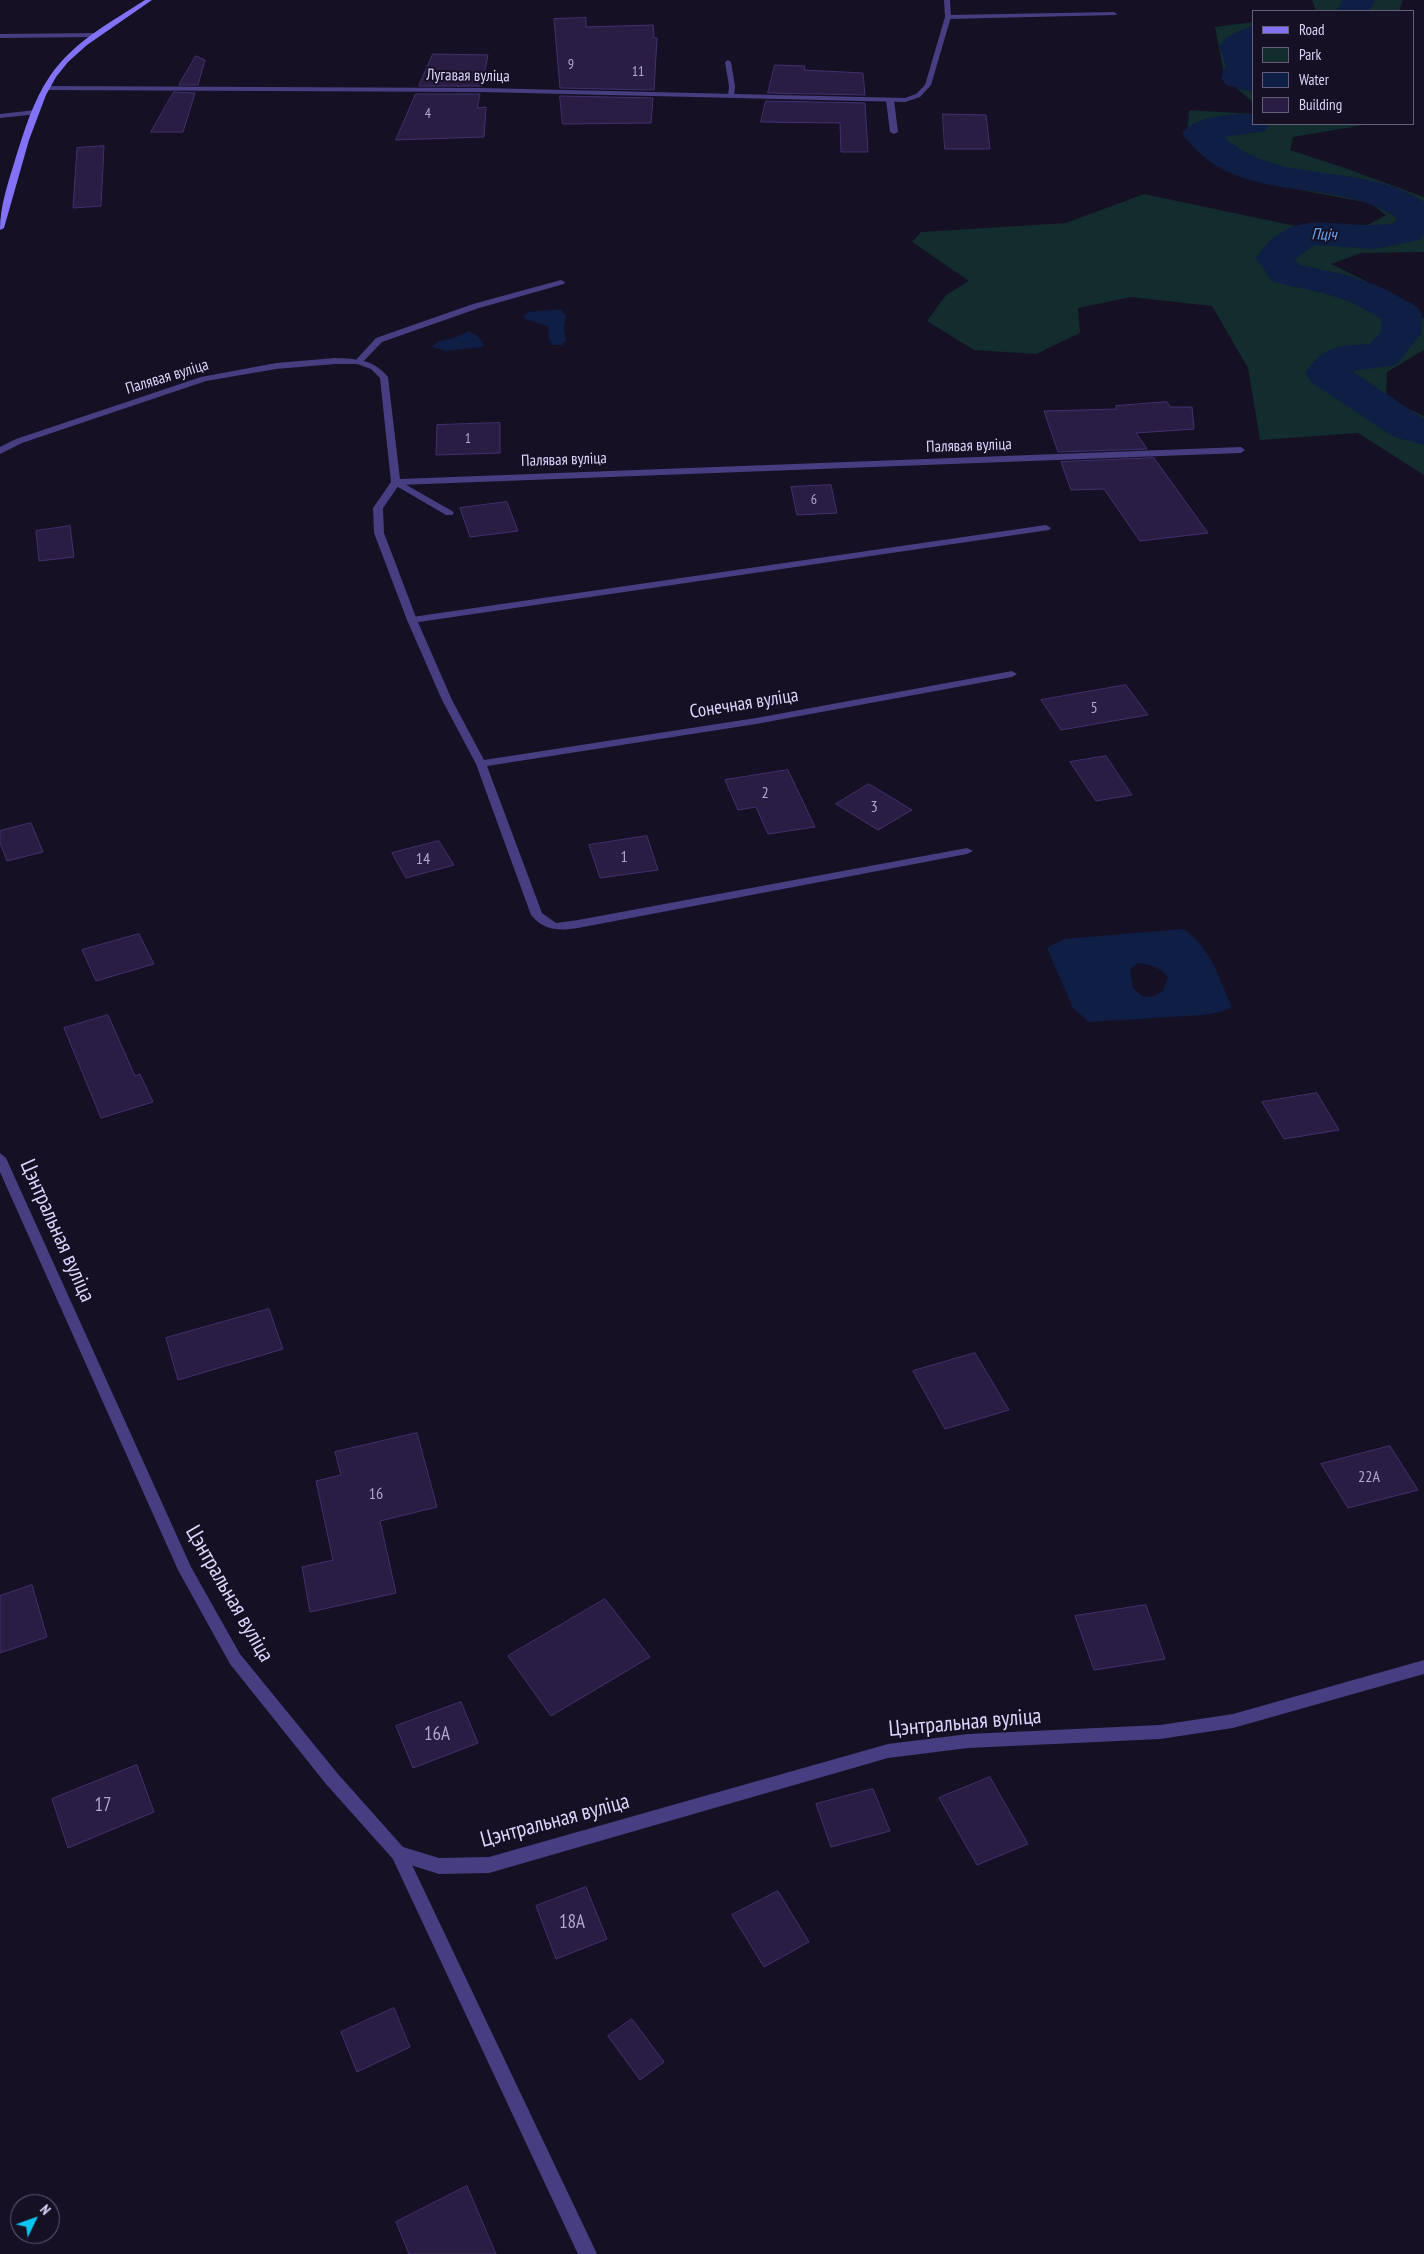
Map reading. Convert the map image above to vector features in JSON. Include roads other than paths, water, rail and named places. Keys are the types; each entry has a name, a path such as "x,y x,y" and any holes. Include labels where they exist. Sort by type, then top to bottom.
{"main road":[{"path":"0,228 35,112 45,88 65,62 96,35 150,0"}],"street":[{"path":"947,0 948,17 1114,14"},
{"name":"Лугавая вуліца","path":"45,88 482,90 890,100 910,98 924,92 928,85 948,17"},
{"path":"0,36 32,34 96,35"},
{"path":"728,62 732,86 731,96"},
{"path":"890,100 894,132"},
{"path":"0,116 35,112"},
{"path":"358,362 380,340 476,306 560,282"},
{"name":"Палявая вуліца","path":"0,452 19,441 204,379 276,366 335,361 358,362 374,367 384,377 396,482 1241,450"},
{"path":"449,513 396,482 378,508 379,533 412,620 448,700 481,764 537,915 547,924 559,927 967,851"},
{"path":"412,620 1046,528"},
{"name":"Сонечная вуліца","path":"481,764 756,721 1012,674"},
{"name":"Цэнтральная вуліца","path":"0,1158 184,1570 235,1659 332,1778 398,1853 439,1866 489,1865 888,1751 968,1741 1160,1732 1234,1721 1424,1667"},
{"path":"398,1853 588,2254"}],"water":[{"path":"561,310 566,315 564,329 566,341 562,345 553,345 549,339 548,326 525,319 523,316 529,312"},
{"path":"469,331 478,336 484,345 482,347 446,351 432,347 438,341 454,338"},
{"path":"1183,929 1207,953 1232,1007 1221,1012 1203,1015 1089,1022 1073,1008 1047,948 1064,939","holes":["1138,963 1159,969 1165,974 1168,978 1163,991 1152,997 1142,996 1133,988 1130,969"]}],"waterway":[{"name":"Пціч","path":"1353,10 1359,3 1359,0"},
{"name":"Пціч","path":"1252,37 1235,46 1243,66 1238,78 1252,82"},
{"name":"Пціч","path":"1252,124 1228,125 1200,133 1222,154 1235,163 1249,169 1292,179 1358,188 1399,202 1418,215 1407,232 1374,238 1308,233 1286,246 1275,258 1287,274 1332,283 1365,294 1402,314 1401,334 1381,356 1342,358 1326,373 1409,428 1424,432"}]}
